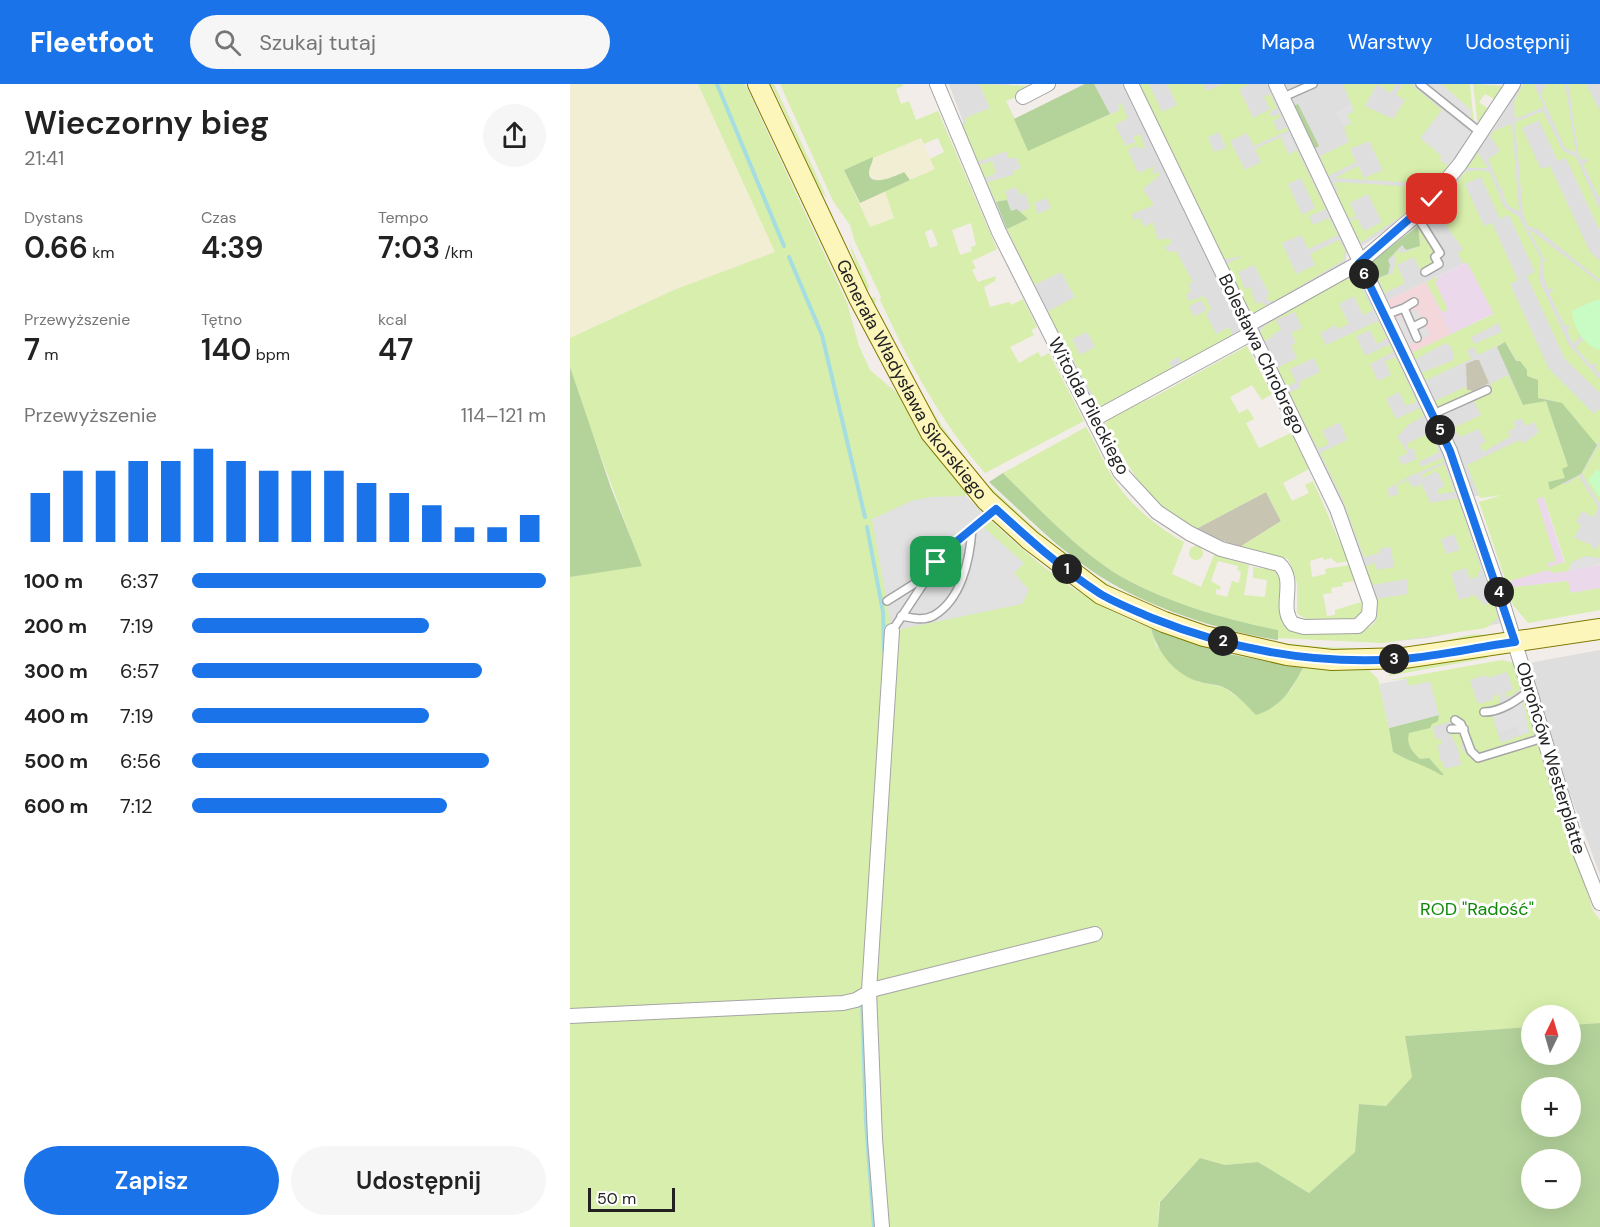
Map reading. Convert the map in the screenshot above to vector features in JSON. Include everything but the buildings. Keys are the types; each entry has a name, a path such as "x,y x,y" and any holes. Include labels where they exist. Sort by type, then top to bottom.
{"main road":[{"name":"Generała Władysława Sikorskiego","path":"758,84 902,383 931,433 975,489 996,509 1062,565 1101,594 1164,622 1245,647 1287,655 1372,660 1404,658 1600,629"}],"street":[{"name":"Witolda Pileckiego","path":"937,84 999,232 1120,472 1157,512 1189,533 1221,549 1271,561 1283,567 1288,580 1287,615 1293,624 1304,627 1358,626"},
{"path":"1023,97 1048,84"},
{"name":"Bolesława Chrobrego","path":"1131,84 1306,443 1346,533 1370,602 1369,615 1358,626"},
{"name":"Obrońców Westerplatte","path":"1276,84 1450,452 1515,642 1579,851 1600,903"},
{"path":"1094,419 1359,263 1421,212 1443,187 1513,84"},
{"path":"882,1227 874,1139 869,991 892,631"},
{"path":"570,1016 843,1003 856,1000 869,991 1095,934"}],"lane":[{"path":"1288,95 1313,84"},
{"path":"1419,84 1481,133"},
{"path":"1420,221 1440,253 1435,257 1439,264 1425,272"},
{"path":"1385,315 1414,302"},
{"path":"1404,308 1417,338"},
{"path":"1413,327 1424,322"},
{"path":"1440,411 1486,390"},
{"path":"892,631 945,551 996,509"},
{"path":"901,616 921,619 934,616 950,600 963,578 970,554 972,529"},
{"path":"886,601 927,577"},
{"path":"1484,712 1506,706 1529,690"},
{"path":"1455,720 1464,729 1471,751 1478,758 1543,738"},
{"path":"1451,729 1464,729"}],"shaded area":[{"path":"570,84 698,84 776,252 674,290 570,338"},
{"path":"949,84 1009,84 1006,101 1015,119 1084,84 1122,84 1237,317 1243,330 1240,334 1101,409 1097,408 1009,237 962,127 963,122"},
{"path":"1137,84 1267,84 1347,248 1346,261 1322,278 1250,315"},
{"path":"1283,84 1413,84 1474,134 1443,181 1406,217 1362,246"},
{"path":"1427,84 1441,84 1462,102 1471,110 1470,122"},
{"path":"1522,84 1600,84 1600,564 1572,571 1542,492 1474,496 1440,412 1411,353 1493,314 1467,262 1386,301 1368,264 1427,215 1493,130"},
{"path":"1351,104 1354,111 1347,115 1351,123 1344,127 1336,112"},
{"path":"1442,110 1472,134 1448,166 1440,160 1442,156 1421,139"},
{"path":"1290,133 1297,150 1289,154 1281,137"},
{"path":"921,138 935,169 910,180 903,172 888,180 877,180 871,176 869,171 873,157"},
{"path":"885,191 894,218 870,227 860,203"},
{"path":"1467,262 1494,313 1451,334 1426,282"},
{"path":"1355,275 1360,278 1444,454 1502,623 1428,638 1377,643 1375,616 1342,505 1258,327 1328,286"},
{"path":"1426,282 1451,334 1411,353 1386,301"},
{"path":"1417,309 1430,335 1409,345 1397,319"},
{"path":"1479,360 1489,383 1473,391 1467,390 1466,364"},
{"path":"1266,492 1281,521 1240,547 1194,530"},
{"path":"1542,492 1567,570 1600,565 1600,588 1571,593 1568,581 1507,588 1506,582 1511,582 1527,505"},
{"path":"966,496 988,518 980,524 1024,563 1014,573 1029,590 1022,604 892,631 872,519 911,501 930,497"},
{"path":"1584,557 1600,558 1600,564 1568,571 1574,560 1576,562"},
{"path":"1600,650 1600,875 1551,743 1441,775 1393,752 1430,681"},
{"path":"1407,679 1409,686 1430,681 1439,715 1389,728 1379,684"},
{"path":"1522,696 1529,732 1521,736 1517,726 1499,732 1491,712"}],"green space":[{"name":"ROD \"Radość\"","path":"698,84 745,84 847,303 859,346 870,370 897,393 945,468 967,492 965,495 1006,535 1050,572 1098,604 1151,628 1156,646 1198,682 1223,687 1241,699 1256,715 1291,690 1303,668 1369,670 1378,679 1389,728 1439,715 1408,686 1406,679 1390,680 1502,660 1514,663 1523,688 1507,698 1505,692 1513,690 1507,672 1470,680 1478,704 1493,700 1493,696 1500,694 1499,705 1486,709 1486,715 1492,715 1501,743 1529,732 1522,706 1525,698 1536,734 1483,755 1473,746 1465,723 1449,722 1432,727 1436,739 1440,738 1442,744 1438,745 1440,761 1443,761 1445,769 1461,765 1458,748 1450,734 1459,732 1464,741 1461,745 1464,751 1478,761 1539,741 1593,911 1600,920 1600,1023 1581,1024 1581,1005 1521,1005 1521,1028 1405,1036 1412,1077 1386,1106 1359,1104 1355,1152 1309,1193 1258,1162 1225,1165 1200,1158 1159,1202 1158,1227 570,1227 570,577 641,565 579,397 570,367 570,338 674,290 775,252"},
{"path":"771,84 774,84 827,198 820,190"},
{"path":"780,84 902,84 903,86 896,89 901,104 909,101 916,120 938,111 997,249 972,261 976,268 972,270 978,282 996,276 995,281 984,287 990,307 1009,302 1011,305 1023,299 1037,327 1031,330 1034,335 1010,347 1019,363 1038,352 1041,357 1049,353 1084,421 985,473 954,433 914,368 880,300 881,297 855,242 850,225 833,201","holes":["921,138 924,144 938,138 944,152 930,159 935,169 885,191 894,218 870,227 844,170","971,223 976,245 971,247 972,251 960,255 952,230","932,229 938,245 930,248 925,232"]},
{"path":"979,84 1030,86 1032,91 1006,101 1028,150 1120,110 1118,105 1121,103 1128,118 1115,125 1126,146 1136,142 1133,137 1140,134 1145,147 1139,149 1137,145 1128,150 1138,173 1154,166 1152,174 1159,172 1160,175 1143,189 1154,205 1132,214 1134,220 1140,218 1144,227 1153,222 1158,240 1169,238 1172,243 1164,247 1168,252 1176,251 1193,282 1188,284 1191,292 1186,294 1189,301 1205,296 1211,309 1206,314 1216,334 1229,327 1233,335 1182,363 1178,357 1169,362 1172,368 1099,407 1047,312 1075,297 1061,272 1034,285 1007,229 1028,219 1019,213 1030,208 1025,193 1020,195 1016,187 1005,191 1008,199 996,202 987,182 1014,175 1013,171 1021,168 1016,157 1009,159 1006,151 977,162 963,127 966,122 965,118 990,108","holes":["1047,198 1051,208 1038,214 1034,203","1201,300 1207,310 1194,317 1189,306","1087,332 1095,347 1080,355 1072,339"]},
{"path":"1085,84 1094,84 1110,114 1028,151 1014,119"},
{"path":"1137,84 1149,84 1162,112 1177,105 1167,84 1203,84 1207,91 1222,84 1249,84 1239,89 1253,118 1270,109 1264,97 1270,94 1277,108 1269,112 1272,117 1279,114 1281,117 1273,121 1278,131 1288,127 1289,130 1254,146 1247,133 1230,141 1245,170 1261,162 1255,149 1281,137 1288,154 1297,150 1326,209 1309,216 1313,225 1329,218 1338,235 1308,249 1301,235 1282,243 1296,274 1315,265 1310,254 1339,240 1345,250 1344,260 1275,301 1266,300 1269,293 1254,265 1238,272 1245,289 1250,287 1256,304 1261,302 1267,308 1250,315 1227,264 1244,255 1223,260","holes":["1219,132 1226,148 1214,152 1208,137","1301,178 1315,208 1302,215 1288,184"]},
{"path":"1343,84 1377,84 1365,106 1393,119 1405,100 1396,95 1402,84 1411,84 1442,110 1421,137 1448,166 1435,184 1335,178 1358,166 1364,178 1383,170 1369,141 1350,149 1356,162 1328,176 1320,156 1349,142 1344,127 1351,123 1347,115 1354,111"},
{"path":"1377,84 1396,84 1391,93"},
{"path":"1441,84 1470,84 1474,125 1470,122 1471,110"},
{"path":"1473,84 1504,86 1496,100 1485,94 1479,102 1490,110 1478,126"},
{"path":"1523,84 1534,84 1544,107 1515,119 1514,102"},
{"path":"1546,84 1565,84 1576,153 1565,148 1541,94"},
{"path":"1568,84 1586,84 1600,111 1599,197 1583,164 1588,162 1586,158 1581,159 1579,156"},
{"path":"1298,104 1319,146 1314,149 1293,106"},
{"path":"1543,111 1563,151 1576,157 1600,210 1600,231 1566,158 1558,161 1539,120 1522,128 1541,169 1550,166 1590,252 1600,261 1600,280 1537,229 1528,226 1523,214 1515,122"},
{"path":"1512,124 1519,211 1508,206 1502,191 1505,189 1501,189 1488,159 1498,153 1499,149 1490,136 1495,130"},
{"path":"1478,153 1488,168 1467,168"},
{"path":"873,157 869,172 873,180 884,180 904,172 910,180 860,203 844,170"},
{"path":"992,161 996,173 985,178 979,165"},
{"path":"1478,170 1490,172 1504,207 1519,217 1541,259 1539,280 1569,345 1600,380 1600,393 1565,359 1527,276 1535,272 1509,215 1500,219 1481,177 1465,184 1484,226 1492,223 1518,280 1510,284 1549,369 1594,414 1600,408 1600,440 1597,445 1566,408 1558,403 1538,398 1538,380 1527,376 1505,342 1478,355 1474,347 1467,350 1471,359 1425,381 1421,373 1454,360 1452,348 1446,343 1414,360 1411,353 1494,314 1467,262 1463,264 1458,253 1463,249 1436,211 1465,172","holes":["1499,323 1502,332 1474,344 1471,337"]},
{"path":"1336,182 1435,188 1409,211 1362,242 1358,241 1349,222 1357,218 1364,231 1382,222 1368,194 1350,203 1356,216 1349,219 1336,193 1338,191 1336,186 1333,185"},
{"path":"1007,200 1011,211 1017,209 1028,219 1007,229 996,202"},
{"path":"1418,226 1433,251 1429,257 1432,263 1420,270 1414,257 1397,265 1405,283 1384,293 1378,278 1393,273 1396,261 1394,255 1398,250 1401,253 1414,249 1421,241"},
{"path":"1418,226 1420,246 1406,250 1402,245 1388,260 1390,265 1388,274 1378,278 1372,261"},
{"path":"1529,229 1600,283 1600,374 1595,368 1597,365 1594,363 1591,365 1576,348 1585,336 1582,335 1573,344 1567,330 1570,328 1568,325 1565,326 1549,293 1553,292 1552,288 1548,289 1544,277 1544,261 1547,259 1543,258"},
{"path":"849,242 869,286 868,291 860,279"},
{"path":"1356,277 1373,310 1363,315 1354,296 1339,304 1349,324 1338,329 1336,325 1320,333 1326,345 1378,321 1387,338 1377,344 1370,330 1356,336 1365,356 1390,344 1393,352 1370,364 1378,381 1391,375 1385,361 1396,357 1417,402 1406,406 1399,392 1386,399 1396,419 1420,408 1424,416 1408,425 1397,437 1408,453 1398,457 1402,465 1417,459 1414,451 1416,449 1409,449 1406,444 1431,432 1439,452 1419,462 1421,467 1442,458 1444,462 1408,477 1387,489 1390,497 1399,494 1396,485 1410,479 1408,482 1414,487 1420,486 1419,480 1431,503 1458,498 1481,569 1477,577 1470,579 1466,568 1451,573 1459,600 1475,595 1484,605 1493,602 1498,618 1486,628 1383,643 1278,638 1278,630 1240,622 1183,604 1147,590 1112,571 1063,532 1003,473 1086,427 1123,493 1148,517 1184,542 1172,574 1201,587 1214,555 1249,565 1244,595 1265,597 1267,580 1253,578 1253,567 1264,569 1265,565 1279,575 1283,604 1304,632 1345,633 1366,629 1377,617 1376,599 1408,594 1407,579 1371,585 1366,566 1375,563 1377,570 1394,567 1391,547 1379,549 1379,553 1364,557 1342,498 1320,453 1347,440 1340,422 1322,431 1329,444 1318,449 1289,393 1301,387 1299,382 1320,372 1314,358 1290,369 1296,382 1286,387 1277,368 1297,358 1291,345 1296,343 1291,333 1302,328 1295,312 1276,320 1281,330 1272,337 1264,341 1260,333 1264,326 1342,281","holes":["1454,534 1460,550 1446,554 1441,539","1218,561 1238,566 1237,570 1241,572 1239,583 1232,581 1227,597 1216,594 1216,589 1220,590 1221,587 1211,581"]},
{"path":"1437,277 1438,280 1435,282 1448,310 1442,312 1426,282"},
{"path":"870,297 876,298 875,304 886,327 936,416 982,478 979,479 922,401"},
{"path":"1600,300 1600,350 1594,348 1580,335 1572,311"},
{"path":"1505,342 1516,361 1520,361 1527,370 1527,376 1538,380 1538,398 1562,403 1597,445 1581,474 1550,490 1548,482 1565,478 1562,469 1568,466 1546,401 1523,405 1497,347"},
{"path":"1247,346 1272,394 1262,400 1252,385 1230,397 1239,413 1248,409 1254,419 1246,423 1259,448 1291,433 1309,469 1283,483 1292,501 1309,493 1305,485 1313,481 1348,561 1337,563 1331,558 1324,560 1323,557 1310,561 1312,577 1326,574 1325,569 1349,565 1354,581 1342,583 1343,586 1331,588 1332,593 1323,594 1327,616 1335,615 1335,610 1361,602 1362,613 1355,620 1317,622 1303,617 1297,613 1297,583 1288,559 1240,547 1281,521 1266,492 1194,530 1164,508 1141,484 1105,424 1111,416 1154,397"},
{"path":"570,367 611,488 642,566 570,577"},
{"path":"1508,375 1523,405 1546,401 1568,466 1565,478 1548,482 1567,484 1581,474 1579,477 1598,507 1594,517 1582,511 1576,522 1581,525 1574,538 1592,545 1591,547 1596,550 1600,543 1600,558 1585,556 1571,563 1568,571 1553,573 1548,570 1506,582 1479,502 1502,495 1480,498 1467,465 1520,440 1523,444 1539,432 1534,422 1526,426 1521,418 1513,422 1516,427 1507,432 1511,436 1483,452 1480,445 1486,442 1479,429 1460,437 1453,428 1481,415 1473,399 1492,390 1490,384","holes":["1544,497 1565,562 1548,567 1548,563 1556,561 1538,498"]},
{"path":"1465,387 1473,391 1438,407 1435,401"},
{"path":"1600,443 1600,504 1582,474"},
{"path":"1444,464 1455,492 1439,494 1437,490 1445,486 1437,471 1423,478 1421,475"},
{"path":"1597,469 1600,472 1600,498 1588,480"},
{"path":"1003,473 1063,532 1112,571 1147,590 1183,604 1240,622 1278,630 1278,640 1233,631 1186,617 1141,598 1101,577 1057,544 989,482"},
{"path":"986,487 990,487 1048,539 1094,575 1138,600 1199,624 1263,640 1328,647 1406,647 1433,644 1467,636 1486,636 1414,648 1363,650 1282,644 1242,636 1203,626 1164,613 1091,577"},
{"path":"1196,546 1201,548 1203,553 1201,558 1196,560 1191,558 1189,553 1191,548"},
{"path":"1568,581 1571,593 1600,588 1600,610 1528,623 1513,605 1507,588"},
{"path":"1151,628 1229,654 1303,668 1294,684 1279,702 1265,712 1256,715 1228,690 1191,679 1175,668 1158,646"},
{"path":"1489,655 1487,658 1388,676 1394,669"},
{"path":"1439,715 1438,721 1430,728 1409,733 1408,741 1420,759 1429,758 1444,775 1393,752 1389,728"},
{"path":"1600,1023 1600,1227 1158,1227 1160,1202 1200,1158 1225,1165 1258,1162 1309,1193 1355,1152 1359,1104 1386,1106 1412,1077 1405,1036 1521,1028 1521,1065 1581,1065 1581,1024"}],"waterway":[{"path":"717,84 784,246"},
{"path":"789,257 822,335 865,517"},
{"path":"867,527 883,612 884,651"},
{"path":"862,1000 866,1122 874,1227"}],"route":[{"path":"936,562 945,551 988,518 996,509 1030,540 1101,594 1164,622 1245,647 1332,660 1372,660 1437,654 1515,642 1450,451 1359,263 1363,257 1421,212 1432,199"}]}
